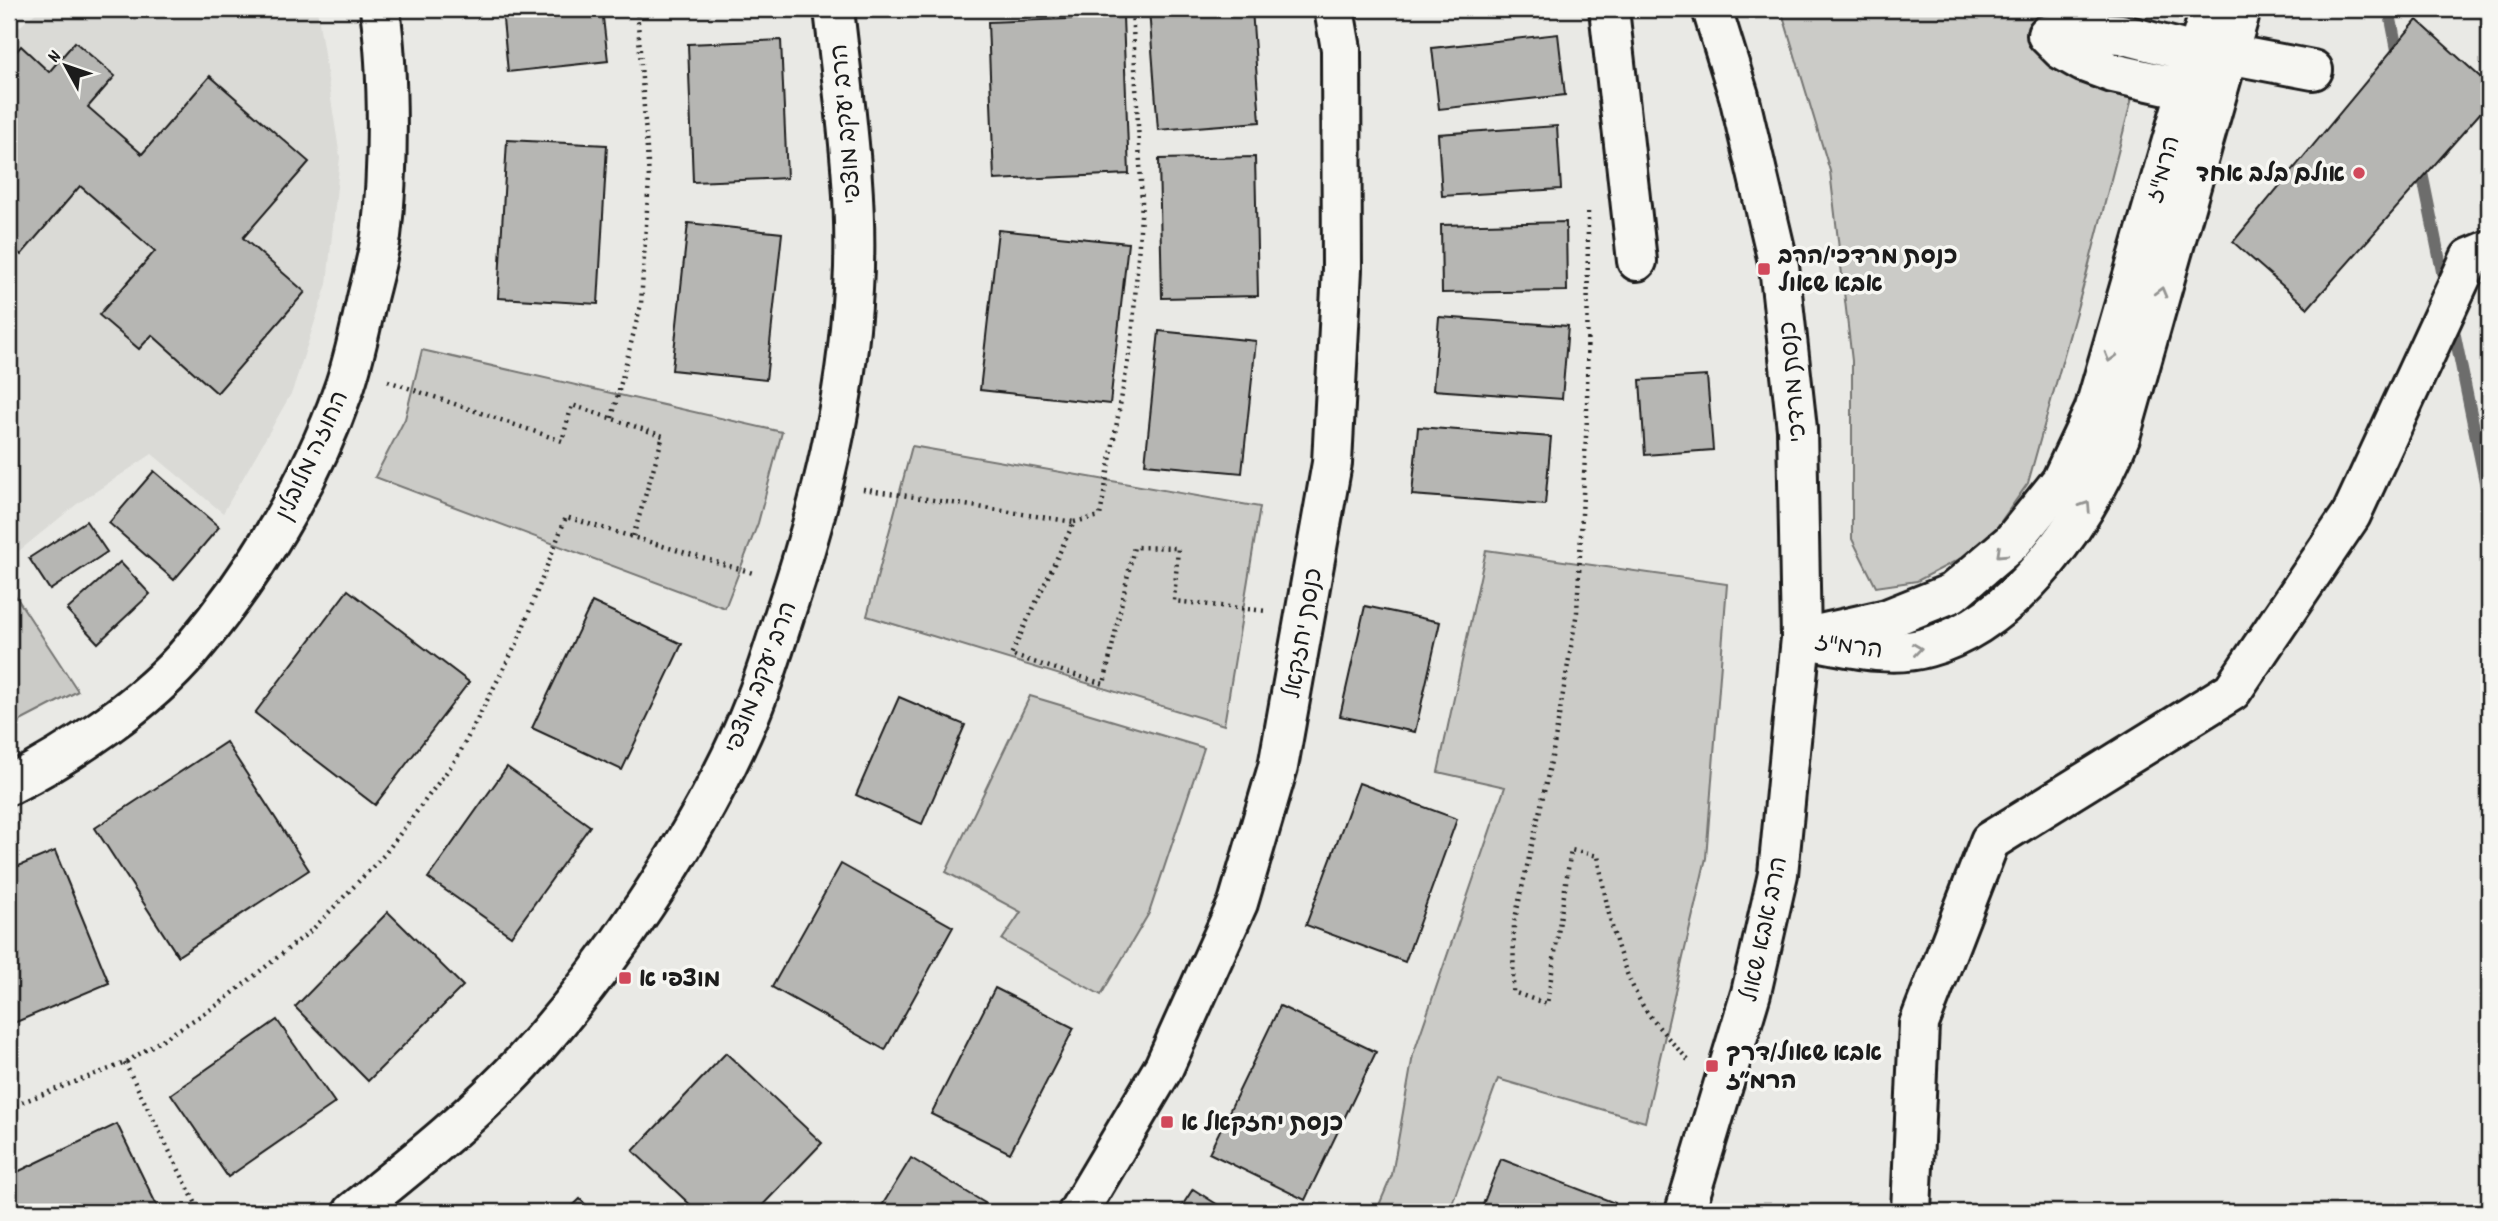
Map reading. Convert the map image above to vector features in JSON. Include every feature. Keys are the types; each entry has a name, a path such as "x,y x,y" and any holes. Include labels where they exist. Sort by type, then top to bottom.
{"street":[{"name":"החוזה מלובלין","path":"9,785 79,745 137,700 190,652 235,593 296,495 338,402 350,368 381,237 385,135 384,40 380,9"},
{"name":"הרב יעקב מוצפי","path":"353,1212 458,1125 522,1063 579,995 646,901 706,804 743,732 794,585 825,483 840,415 853,289 854,216 834,9"},
{"name":"כנסת יחזקאל","path":"1078,1212 1164,1068 1238,903 1278,767 1332,463 1342,269 1341,49 1334,9"},
{"path":"1609,9 1637,261"},
{"name":"כנסת מרדכי","path":"1712,9 1739,96 1779,266 1797,429 1801,638"},
{"name":"הרמ\"ז","path":"2210,9 2215,61"},
{"name":"הרמ\"ז","path":"1801,638 1895,652 1927,648 1959,634 2012,596 2068,533 2092,498 2120,437 2215,61 2241,9"},
{"path":"2185,89 2113,73 2083,62 2062,50 2047,35 2070,31 2121,34 2215,61 2312,71"},
{"name":"הרמ\"ז","path":"1801,638 1887,619 1952,593 2012,542 2061,481 2080,447 2094,411 2185,89 2215,61"},
{"path":"1911,1212 1919,1024 1990,841 2232,691 2351,515 2470,258 2489,250"},
{"name":"הרב אבא שאול","path":"1685,1212 1751,993 1778,874 1801,638"}],"path":[{"path":"612,418 641,304 649,178 637,9"},
{"path":"825,483 1074,522 1100,516 1132,339 1142,202 1132,9"},
{"path":"1588,200 1587,417 1577,612 1552,757 1514,923 1513,992 1547,1004 1571,850 1598,856 1607,913 1625,973 1638,996 1690,1063 1723,1087"},
{"path":"350,368 562,441 572,405 663,436 633,537"},
{"path":"9,1107 125,1063 219,1004 313,929 384,855 457,758 517,643 566,517 794,585"},
{"path":"1074,522 1011,655 1104,684 1134,547 1178,548 1174,601 1305,615"},
{"path":"125,1063 200,1212"}],"shaded area":[{"path":"40,9 317,9 340,157 327,284 292,392 223,513 152,454 77,504 9,559 9,36"},
{"path":"1781,9 2155,9 2085,280 2028,483 1983,547 1917,581 1876,587 1852,539 1852,361 1830,171"},
{"path":"422,350 782,432 758,523 725,608 375,477 405,419"},
{"path":"912,446 1260,507 1224,725 867,616"},
{"path":"1486,550 1727,584 1706,858 1645,1122 1498,1079 1449,1212 1376,1212 1392,1175 1413,1055 1505,787 1438,772"},
{"path":"9,586 78,691 9,727"},
{"path":"1030,696 1204,748 1149,913 1101,995 1002,940 1021,912 946,872"}],"building":[{"path":"502,9 602,9 608,61 508,72"},
{"path":"1149,9 1252,9 1260,122 1158,130"},
{"path":"1123,17 1129,174 994,180 988,22"},
{"name":"אולם בלב אחד","path":"2417,20 2489,85 2489,103 2308,308 2233,242"},
{"path":"1558,34 1565,95 1439,109 1432,48"},
{"path":"781,40 787,178 693,182 688,44"},
{"path":"75,42 115,76 88,107 142,154 210,76 309,162 243,238 305,292 217,393 152,335 139,349 99,315 155,251 80,186 21,255 9,244 9,60 21,46 49,72"},
{"path":"1557,126 1561,189 1442,196 1438,134"},
{"path":"507,140 607,145 598,304 498,298"},
{"path":"1255,157 1258,296 1162,298 1159,159"},
{"path":"1566,222 1567,291 1442,293 1441,225"},
{"path":"688,223 782,233 766,380 672,370"},
{"path":"998,230 1128,243 1110,404 980,390"},
{"path":"1439,317 1568,326 1562,399 1433,390"},
{"path":"1159,331 1256,341 1242,473 1145,464"},
{"path":"1707,376 1713,450 1645,455 1640,380"},
{"path":"1418,427 1551,437 1545,505 1412,495"},
{"path":"154,471 219,527 174,580 109,523"},
{"path":"86,521 107,552 50,590 29,558"},
{"path":"120,562 150,594 98,643 67,610"},
{"path":"348,590 469,682 375,805 255,713"},
{"path":"592,602 682,644 622,770 532,728"},
{"path":"1365,606 1440,622 1415,732 1340,716"},
{"path":"899,697 965,725 922,824 856,795"},
{"path":"226,742 309,870 178,956 95,828"},
{"path":"507,767 590,826 511,936 428,878"},
{"path":"1359,783 1457,819 1405,962 1306,925"},
{"path":"55,851 109,983 9,1025 9,870"},
{"path":"841,864 953,927 885,1050 772,987"},
{"path":"388,912 463,986 368,1081 295,1007"},
{"path":"995,988 1074,1028 1010,1153 931,1114"},
{"path":"1280,1006 1376,1052 1305,1200 1209,1153"},
{"path":"277,1020 335,1103 228,1177 171,1094"},
{"path":"726,1053 822,1143 756,1212 698,1212 633,1151"},
{"path":"117,1124 160,1212 9,1212 9,1176"},
{"path":"911,1158 985,1203 980,1212 878,1212"},
{"path":"1501,1159 1615,1203 1611,1212 1480,1212"},
{"path":"1193,1189 1229,1212 1178,1212"},
{"path":"580,1199 593,1212 566,1212"}],"waterway":[{"path":"2389,9 2399,60"},
{"path":"2420,163 2445,286"},
{"path":"2452,321 2489,501"},
{"path":"2486,1212 2489,1179"}],"place":[{"name":"אולם בלב אחד","path":"2359,173"},
{"name":"כנסת מרדכי/הרב אבא שאול","path":"1764,269"},
{"name":"מוצפי א","path":"625,978"},
{"name":"אבא שאול/דרך הרמ״ז","path":"1712,1066"},
{"name":"כנסת יחזקאל א","path":"1167,1122"}]}
